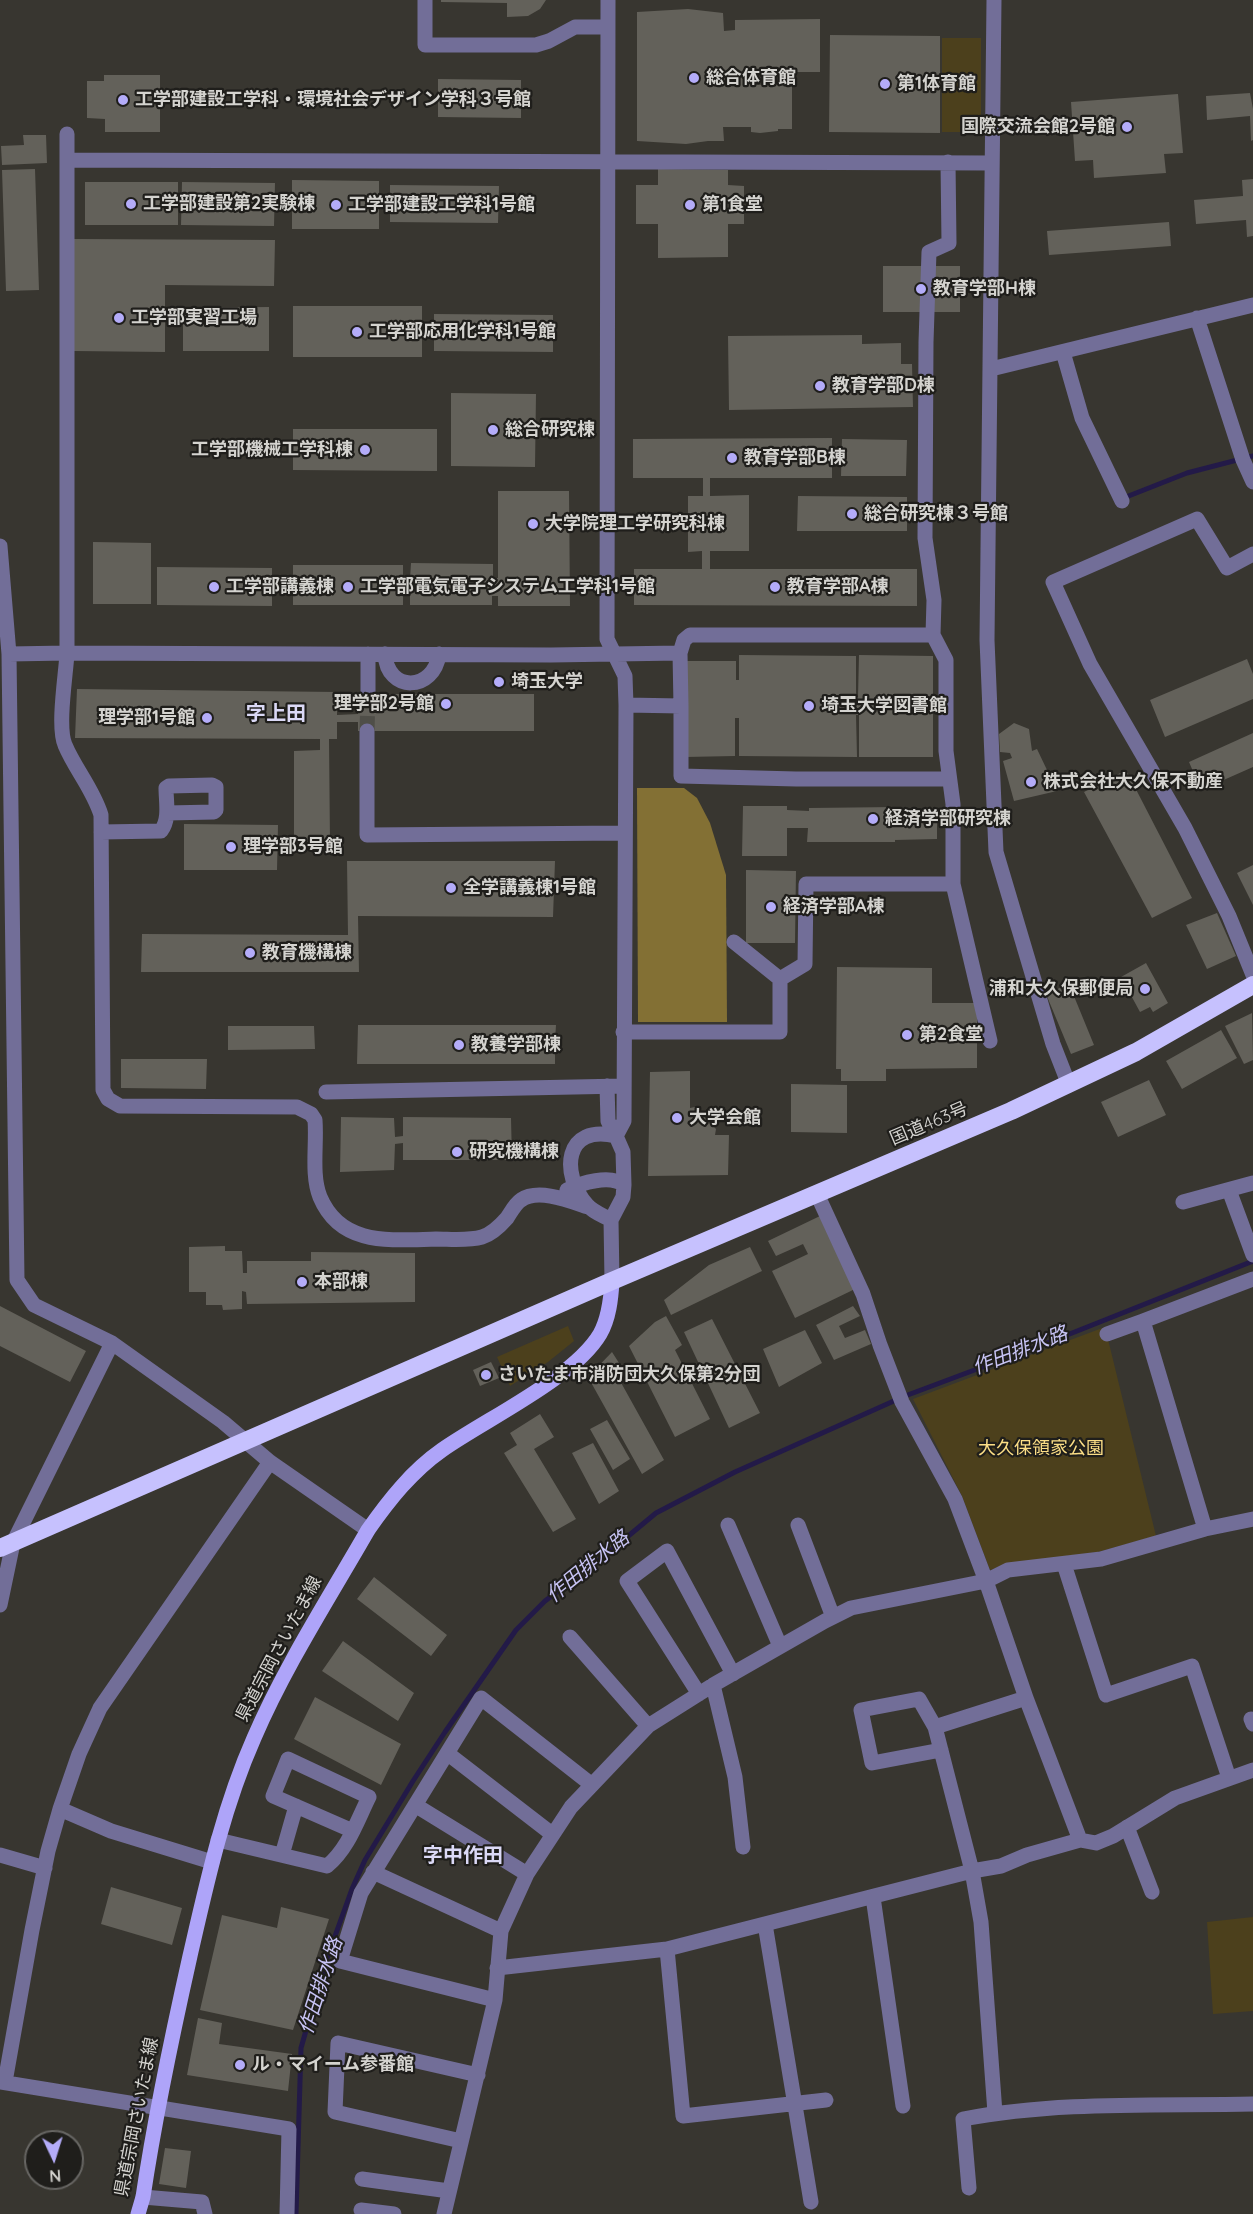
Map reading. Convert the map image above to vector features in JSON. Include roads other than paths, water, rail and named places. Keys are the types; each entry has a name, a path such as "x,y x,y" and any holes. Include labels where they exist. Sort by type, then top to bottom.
{"highway":[{"name":"国道463号","path":"6,1545 1069,1085 1136,1052 1253,985"}],"main road":[{"name":"県道宗岡さいたま線","path":"138,2214 173,2033 212,1862 241,1771 273,1696 368,1530 402,1486 441,1450 537,1390 588,1351 601,1333 612,1281"}],"street":[{"path":"425,0 425,45 536,45 575,27 607,27"},
{"path":"608,0 607,639 625,676 626,705 624,1121 616,1136"},
{"path":"994,0 987,640 996,852 1053,1044 1069,1085"},
{"path":"68,134 67,652 62,729 64,744 96,800 101,815 103,1090 113,1104 120,1106 297,1107 305,1110 315,1120 316,1180 319,1196 326,1208 353,1234 378,1241 482,1237 498,1228 521,1200 529,1197 556,1196 588,1207 611,1220"},
{"path":"68,159 992,163"},
{"path":"948,162 949,243 929,252 926,342 926,538 934,600 933,635 946,660 946,751 953,804 953,884 990,1041"},
{"path":"991,369 1197,318 1252,308"},
{"path":"1197,318 1243,460 1253,482"},
{"path":"1062,352 1082,418 1122,501"},
{"path":"1253,554 1227,568 1197,519 1053,582 1090,664 1185,828 1229,916 1253,975"},
{"path":"0,546 4,623 9,654 4,760 7,1080 18,1280 34,1305 112,1343 223,1422 270,1462 368,1530"},
{"path":"933,635 690,635 684,640 680,653 681,776 948,779"},
{"path":"9,654 67,652 680,653"},
{"path":"368,654 368,694"},
{"path":"386,654 386,665 391,675 402,682 421,682 431,675 438,664 439,654"},
{"path":"626,705 681,706"},
{"path":"367,731 367,835 625,833"},
{"path":"101,832 161,831 167,813"},
{"path":"780,979 805,964 806,884 953,884"},
{"path":"734,942 780,979"},
{"path":"623,1032 780,1032 780,979"},
{"path":"607,1086 608,1122 623,1152 624,1185 623,1197 611,1220 612,1281"},
{"path":"326,1092 624,1086"},
{"path":"588,1207 575,1186 569,1170 570,1160 580,1140 587,1136 598,1134 616,1136"},
{"path":"556,1196 575,1186 614,1180 624,1185"},
{"path":"1183,1202 1253,1184"},
{"path":"1230,1190 1253,1255"},
{"path":"817,1194 863,1294 900,1398 955,1499 1026,1698 1080,1840"},
{"path":"1107,1334 1253,1279"},
{"path":"1143,1321 1205,1529"},
{"path":"0,1605 6,1545 112,1343"},
{"path":"270,1462 100,1708 79,1754 60,1809 45,1868 2,2082 289,2128 287,2214"},
{"path":"444,2214 495,2000 501,1931 527,1874 552,1834 572,1807 648,1726 780,1646 851,1608 986,1581 1008,1570 1101,1559 1205,1529 1253,1519"},
{"path":"728,1525 780,1646"},
{"path":"798,1525 833,1617"},
{"path":"699,1694 627,1581 667,1551 733,1674"},
{"path":"1064,1564 1106,1695 1192,1666 1229,1778"},
{"path":"570,1637 648,1726"},
{"path":"713,1685 735,1777 743,1847"},
{"path":"495,2000 340,1961 361,1893 482,1698 592,1785"},
{"path":"935,1726 1026,1698"},
{"path":"941,1750 872,1762 861,1710 919,1699 935,1726 972,1871 981,1922 995,2113"},
{"path":"447,1753 552,1834"},
{"path":"218,1840 327,1866 339,1856 353,1831 369,1797 288,1759 273,1796 353,1831"},
{"path":"497,1968 667,1949 972,1871 1001,1866 1027,1855 1080,1840 1096,1843 1175,1798 1253,1770"},
{"path":"414,1805 527,1874"},
{"path":"282,1855 296,1806"},
{"path":"60,1809 111,1832 212,1862"},
{"path":"1127,1827 1152,1892"},
{"path":"0,1855 45,1868"},
{"path":"373,1872 501,1931"},
{"path":"873,1897 903,2106"},
{"path":"765,1924 811,2202"},
{"path":"667,1949 682,2116 826,2100"},
{"path":"461,2141 335,2112 338,2043 478,2074"},
{"path":"969,2188 963,2119 995,2113 1123,2105 1253,2104"},
{"path":"362,2179 449,2191"},
{"path":"143,2197 202,2202 205,2214"},
{"path":"362,2210 393,2214"}],"waterway":[{"path":"1126,497 1187,473 1253,456"},
{"name":"作田排水路","path":"296,2214 301,2048 326,1961 352,1889 365,1860 445,1732 516,1630 545,1601 656,1513 735,1472 905,1396 1052,1341 1253,1261"}],"tunnel":[{"path":"367,731 368,694"}],"place":[{"name":"総合体育館","path":"694,78"},
{"name":"第1体育館","path":"885,84"},
{"name":"工学部建設工学科・環境社会デザイン学科３号館","path":"123,100"},
{"name":"国際交流会館2号館","path":"1127,127"},
{"name":"工学部建設第2実験棟","path":"131,204"},
{"name":"工学部建設工学科1号館","path":"336,205"},
{"name":"第1食堂","path":"690,205"},
{"name":"教育学部H棟","path":"921,289"},
{"name":"工学部実習工場","path":"119,318"},
{"name":"工学部応用化学科1号館","path":"357,332"},
{"name":"教育学部D棟","path":"820,386"},
{"name":"総合研究棟","path":"493,430"},
{"name":"工学部機械工学科棟","path":"365,450"},
{"name":"教育学部B棟","path":"732,458"},
{"name":"総合研究棟３号館","path":"852,514"},
{"name":"大学院理工学研究科棟","path":"533,524"},
{"name":"工学部講義棟","path":"214,587"},
{"name":"工学部電気電子システム工学科1号館","path":"348,587"},
{"name":"教育学部A棟","path":"775,587"},
{"name":"埼玉大学","path":"499,682"},
{"name":"理学部2号館","path":"446,704"},
{"name":"埼玉大学図書館","path":"809,706"},
{"name":"理学部1号館","path":"207,718"},
{"name":"株式会社大久保不動産","path":"1031,782"},
{"name":"経済学部研究棟","path":"873,819"},
{"name":"理学部3号館","path":"231,847"},
{"name":"全学講義棟1号館","path":"451,888"},
{"name":"経済学部A棟","path":"771,907"},
{"name":"教育機構棟","path":"250,953"},
{"name":"浦和大久保郵便局","path":"1145,989"},
{"name":"第2食堂","path":"907,1035"},
{"name":"教養学部棟","path":"459,1045"},
{"name":"大学会館","path":"677,1118"},
{"name":"研究機構棟","path":"457,1152"},
{"name":"本部棟","path":"302,1282"},
{"name":"さいたま市消防団大久保第2分団","path":"486,1375"},
{"name":"ル・マイーム参番館","path":"240,2065"}],"district":[{"name":"字上田","path":"276,714"},
{"name":"字中作田","path":"463,1856"}],"park label":[{"name":"大久保領家公園","path":"1041,1449"}]}
